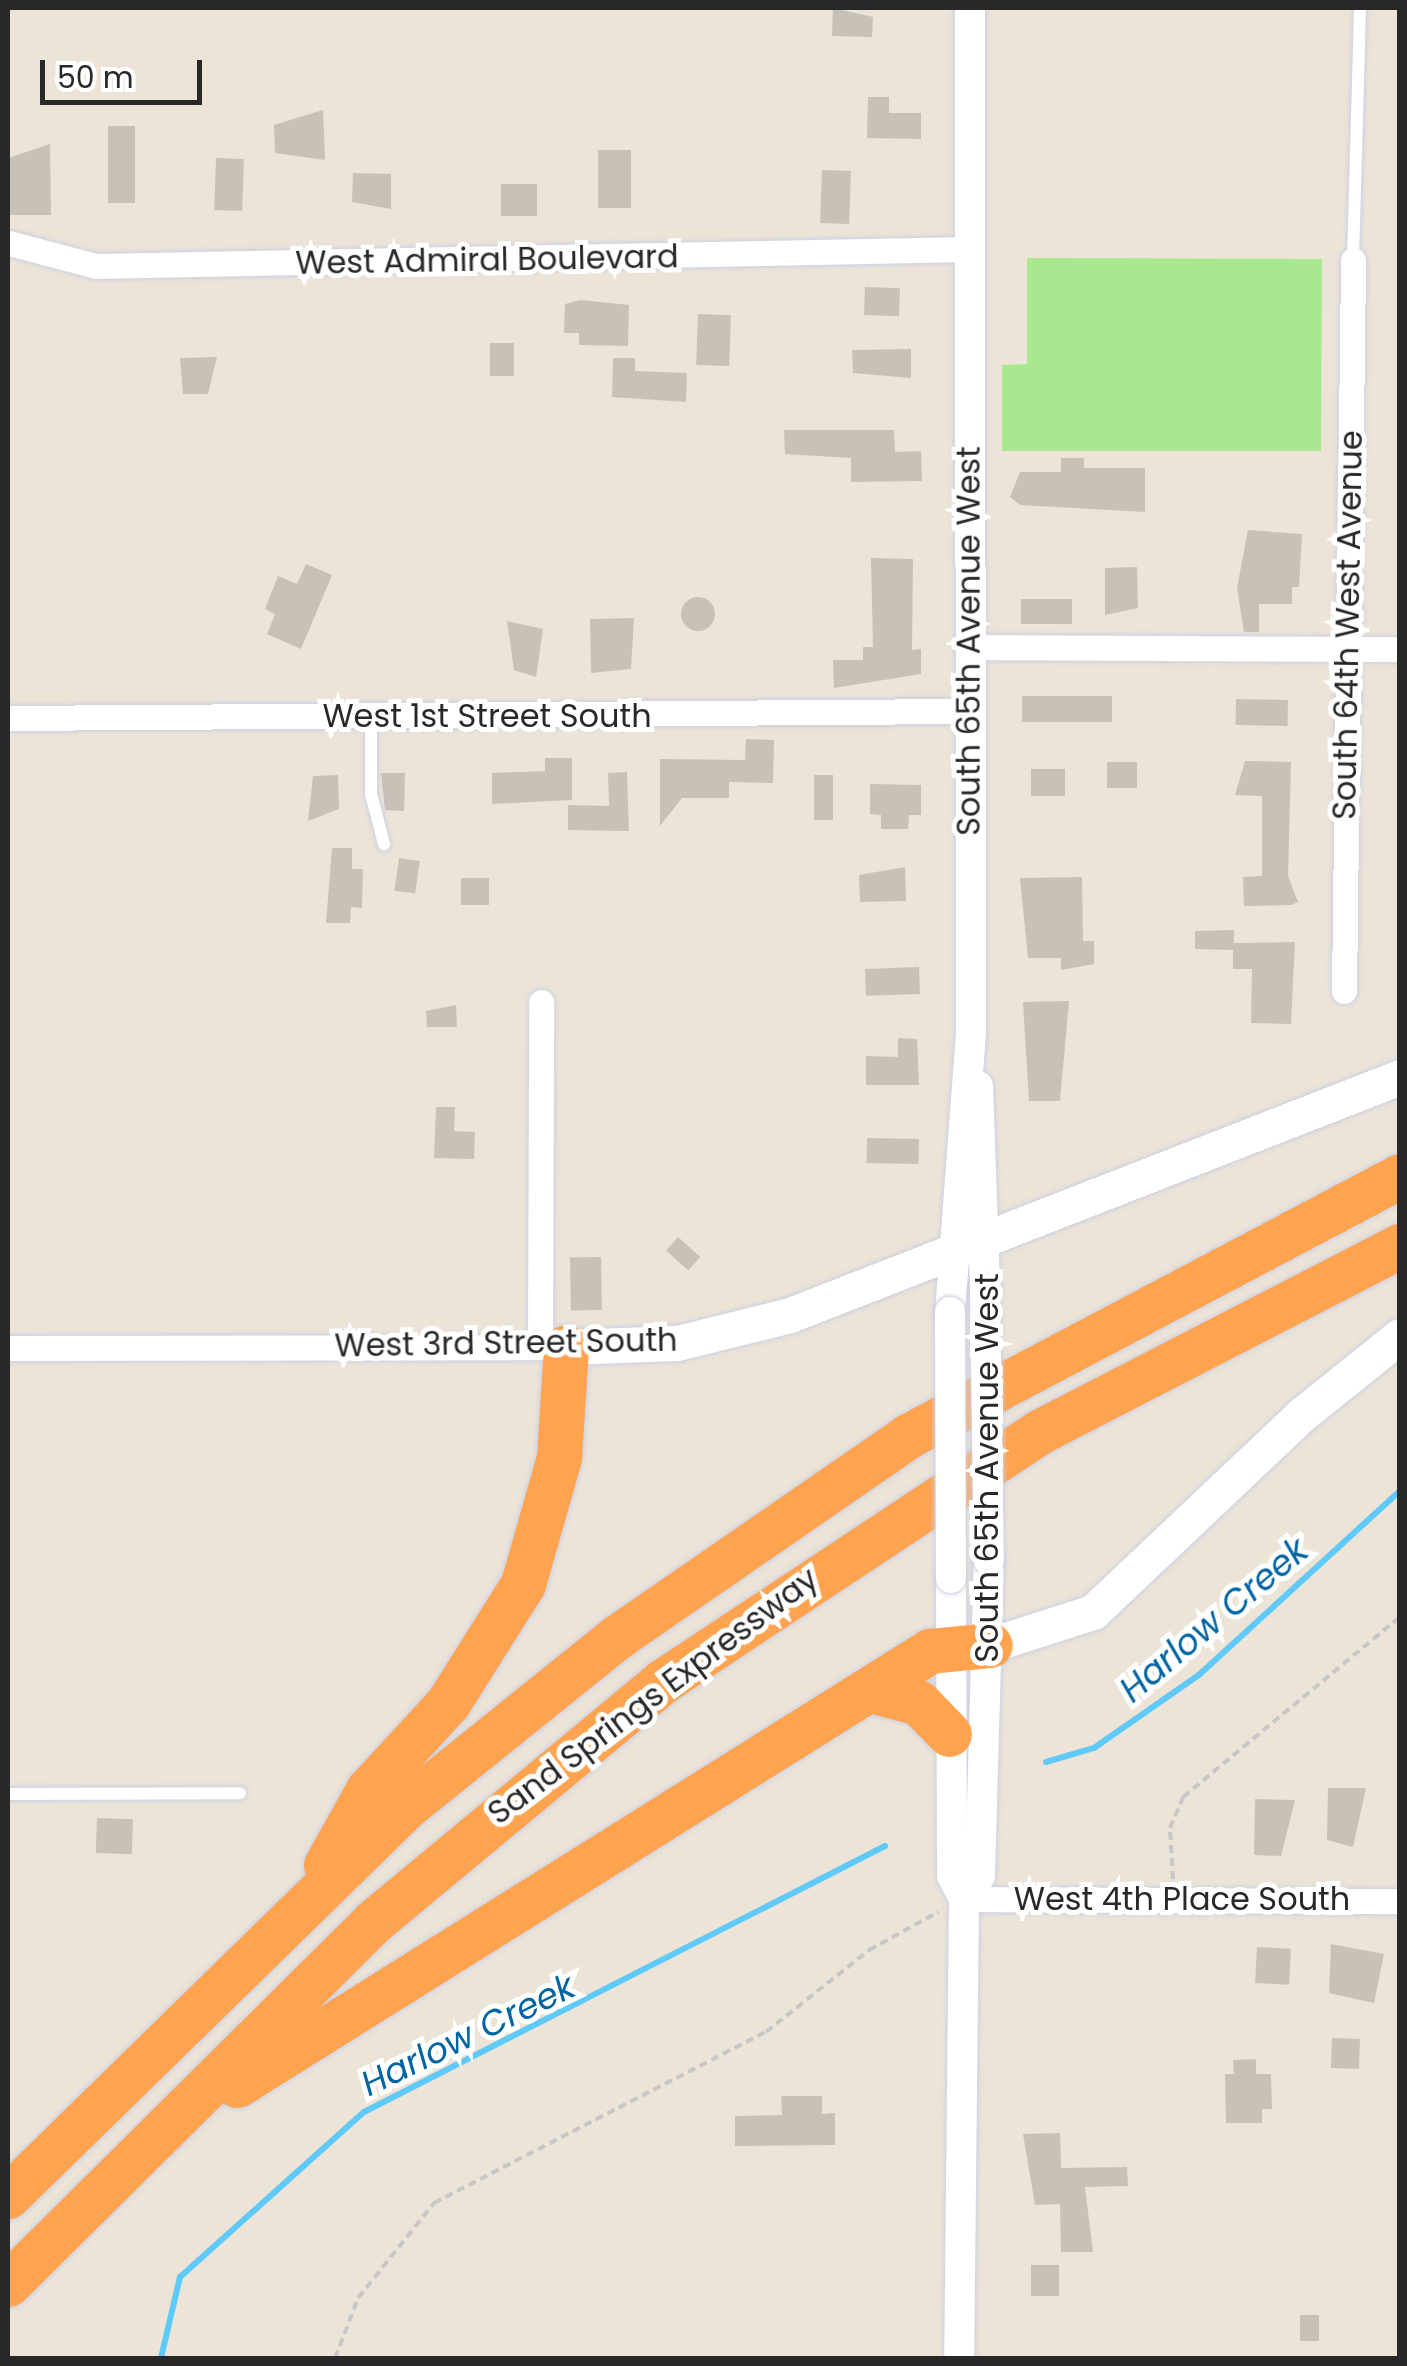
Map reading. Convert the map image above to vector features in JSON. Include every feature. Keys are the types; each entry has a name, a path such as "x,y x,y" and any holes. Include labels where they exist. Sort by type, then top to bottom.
{"highway":[{"name":"Sand Springs Expressway","path":"8,2196 302,1908 493,1734 780,1521 1022,1372 1400,1176"},
{"name":"Sand Springs Expressway","path":"8,2284 374,1920 678,1670 1042,1431 1400,1246"},
{"path":"302,1908 368,1790 448,1703 524,1584 556,1472 553,1347"},
{"path":"156,2139 871,1690 969,1646"},
{"path":"871,1690 919,1702 949,1734"}],"main road":[{"name":"West 3rd Street South","path":"553,1347 707,1338 948,1256 986,1235 1400,1076"},
{"path":"969,1646 1093,1612 1300,1416 1400,1336"}],"street":[{"name":"South 65th Avenue West","path":"964,1898 980,1876 969,1646 951,1578 948,1256 971,1033 967,711 970,8"},
{"name":"West Admiral Boulevard","path":"9,243 96,266 970,249"},
{"name":"South 64th West Avenue","path":"1344,991 1353,260"},
{"path":"967,647 1400,649"},
{"name":"West 1st Street South","path":"8,718 967,711"},
{"path":"541,1002 553,1347"},
{"name":"South 65th Avenue West","path":"959,2358 964,1898 952,1876 949,1734 988,1560 987,1153 971,1033"},
{"name":"West 3rd Street South","path":"8,1348 553,1347"},
{"name":"West 4th Place South","path":"964,1898 1400,1901"}],"lane":[{"path":"1353,260 1360,8"},
{"path":"371,717 371,794 384,844"},
{"path":"8,1794 240,1793"}],"path":[{"path":"1174,1899 1170,1828 1183,1797 1400,1617"},
{"path":"335,2358 358,2298 434,2204 766,2032 869,1950 964,1898"}],"green space":[{"path":"1027,258 1322,259 1321,451 1002,451 1002,365 1027,364"}],"building":[{"path":"833,8 873,17 872,37 832,36"},
{"path":"868,97 889,97 889,113 921,113 921,139 867,138"},
{"path":"323,110 325,160 275,153 274,125"},
{"path":"108,126 135,126 135,203 108,203"},
{"path":"50,144 51,215 8,215 8,158"},
{"path":"598,150 631,150 631,208 598,208"},
{"path":"216,158 244,159 242,211 214,210"},
{"path":"822,170 851,171 849,224 820,223"},
{"path":"353,173 391,174 391,209 352,202"},
{"path":"501,184 537,184 537,216 501,216"},
{"path":"865,287 900,288 899,316 864,315"},
{"path":"581,300 629,305 628,346 579,345 579,333 564,333 565,304"},
{"path":"698,314 731,315 729,366 696,365"},
{"path":"490,343 514,343 514,376 490,376"},
{"path":"911,349 911,378 853,373 852,350"},
{"path":"217,357 208,394 183,394 180,358"},
{"path":"613,358 635,358 635,371 687,373 686,402 612,397"},
{"path":"784,430 894,430 895,452 921,451 922,481 851,482 851,458 785,454"},
{"path":"1061,458 1084,458 1084,468 1145,468 1145,512 1020,505 1010,497 1020,472 1061,472"},
{"path":"1248,530 1302,534 1299,587 1292,587 1292,604 1259,604 1259,632 1244,632 1237,588"},
{"path":"871,558 913,559 912,650 921,649 921,674 834,688 833,660 863,660 863,647 873,647"},
{"path":"306,564 332,575 301,649 267,634 275,614 265,609 278,576 297,584"},
{"path":"1137,567 1138,608 1105,615 1105,568"},
{"path":"698,597 710,602 715,614 710,626 698,631 686,626 681,614 686,602"},
{"path":"1021,599 1072,599 1072,624 1021,624"},
{"path":"634,618 631,669 591,673 590,619"},
{"path":"507,621 543,629 536,677 514,670"},
{"path":"1022,696 1112,696 1112,722 1022,722"},
{"path":"1236,699 1288,700 1288,726 1236,725"},
{"path":"746,739 774,740 773,783 729,782 729,798 682,798 660,826 660,759 745,760"},
{"path":"545,758 572,758 572,800 492,804 492,773 545,771"},
{"path":"1245,761 1291,762 1288,876 1298,902 1291,905 1244,906 1243,877 1262,876 1262,796 1235,795"},
{"path":"1107,762 1137,762 1137,788 1107,788"},
{"path":"1031,769 1065,769 1065,796 1031,796"},
{"path":"627,772 629,831 568,830 568,805 609,806 608,773"},
{"path":"381,773 405,773 404,811 385,810"},
{"path":"338,775 339,809 308,821 313,776"},
{"path":"814,775 833,775 833,820 814,820"},
{"path":"870,784 921,785 921,815 909,815 908,829 881,829 881,815 870,814"},
{"path":"332,848 352,848 352,869 363,869 362,908 351,907 350,923 326,923"},
{"path":"399,858 420,861 415,894 394,891"},
{"path":"905,867 906,901 860,902 859,875"},
{"path":"1082,877 1083,941 1094,941 1094,964 1061,970 1061,958 1028,958 1020,878"},
{"path":"461,878 489,878 489,905 461,905"},
{"path":"1234,930 1234,943 1295,942 1291,1024 1251,1023 1252,969 1233,969 1233,950 1195,949 1195,931"},
{"path":"919,967 920,994 866,996 865,969"},
{"path":"1069,1001 1060,1101 1029,1101 1023,1002"},
{"path":"456,1005 457,1027 427,1027 426,1011"},
{"path":"898,1038 917,1039 919,1085 866,1085 866,1056 898,1057"},
{"path":"436,1107 455,1107 454,1131 475,1132 474,1159 434,1158"},
{"path":"867,1138 919,1139 919,1164 867,1163"},
{"path":"678,1237 700,1257 688,1270 666,1250"},
{"path":"601,1257 602,1310 571,1311 570,1258"},
{"path":"1328,1788 1366,1788 1353,1847 1327,1840"},
{"path":"1255,1799 1295,1800 1281,1856 1254,1855"},
{"path":"97,1818 133,1819 132,1854 96,1853"},
{"path":"1331,1944 1384,1954 1374,2003 1329,1993"},
{"path":"1257,1947 1291,1949 1289,1985 1255,1983"},
{"path":"1332,2038 1360,2039 1359,2069 1331,2068"},
{"path":"1256,2059 1256,2074 1271,2074 1272,2109 1262,2109 1262,2123 1226,2123 1225,2074 1234,2074 1233,2060"},
{"path":"781,2096 822,2096 822,2114 835,2113 835,2145 735,2146 735,2116 782,2115"},
{"path":"1060,2133 1061,2168 1127,2167 1128,2186 1085,2187 1093,2252 1061,2252 1060,2204 1035,2205 1023,2134"},
{"path":"1031,2265 1059,2265 1059,2296 1031,2296"},
{"path":"1300,2315 1319,2315 1319,2341 1300,2341"}],"waterway":[{"name":"Harlow Creek","path":"1046,1762 1094,1748 1200,1674 1400,1491"},
{"name":"Harlow Creek","path":"161,2358 180,2277 364,2112 885,1846"}]}
